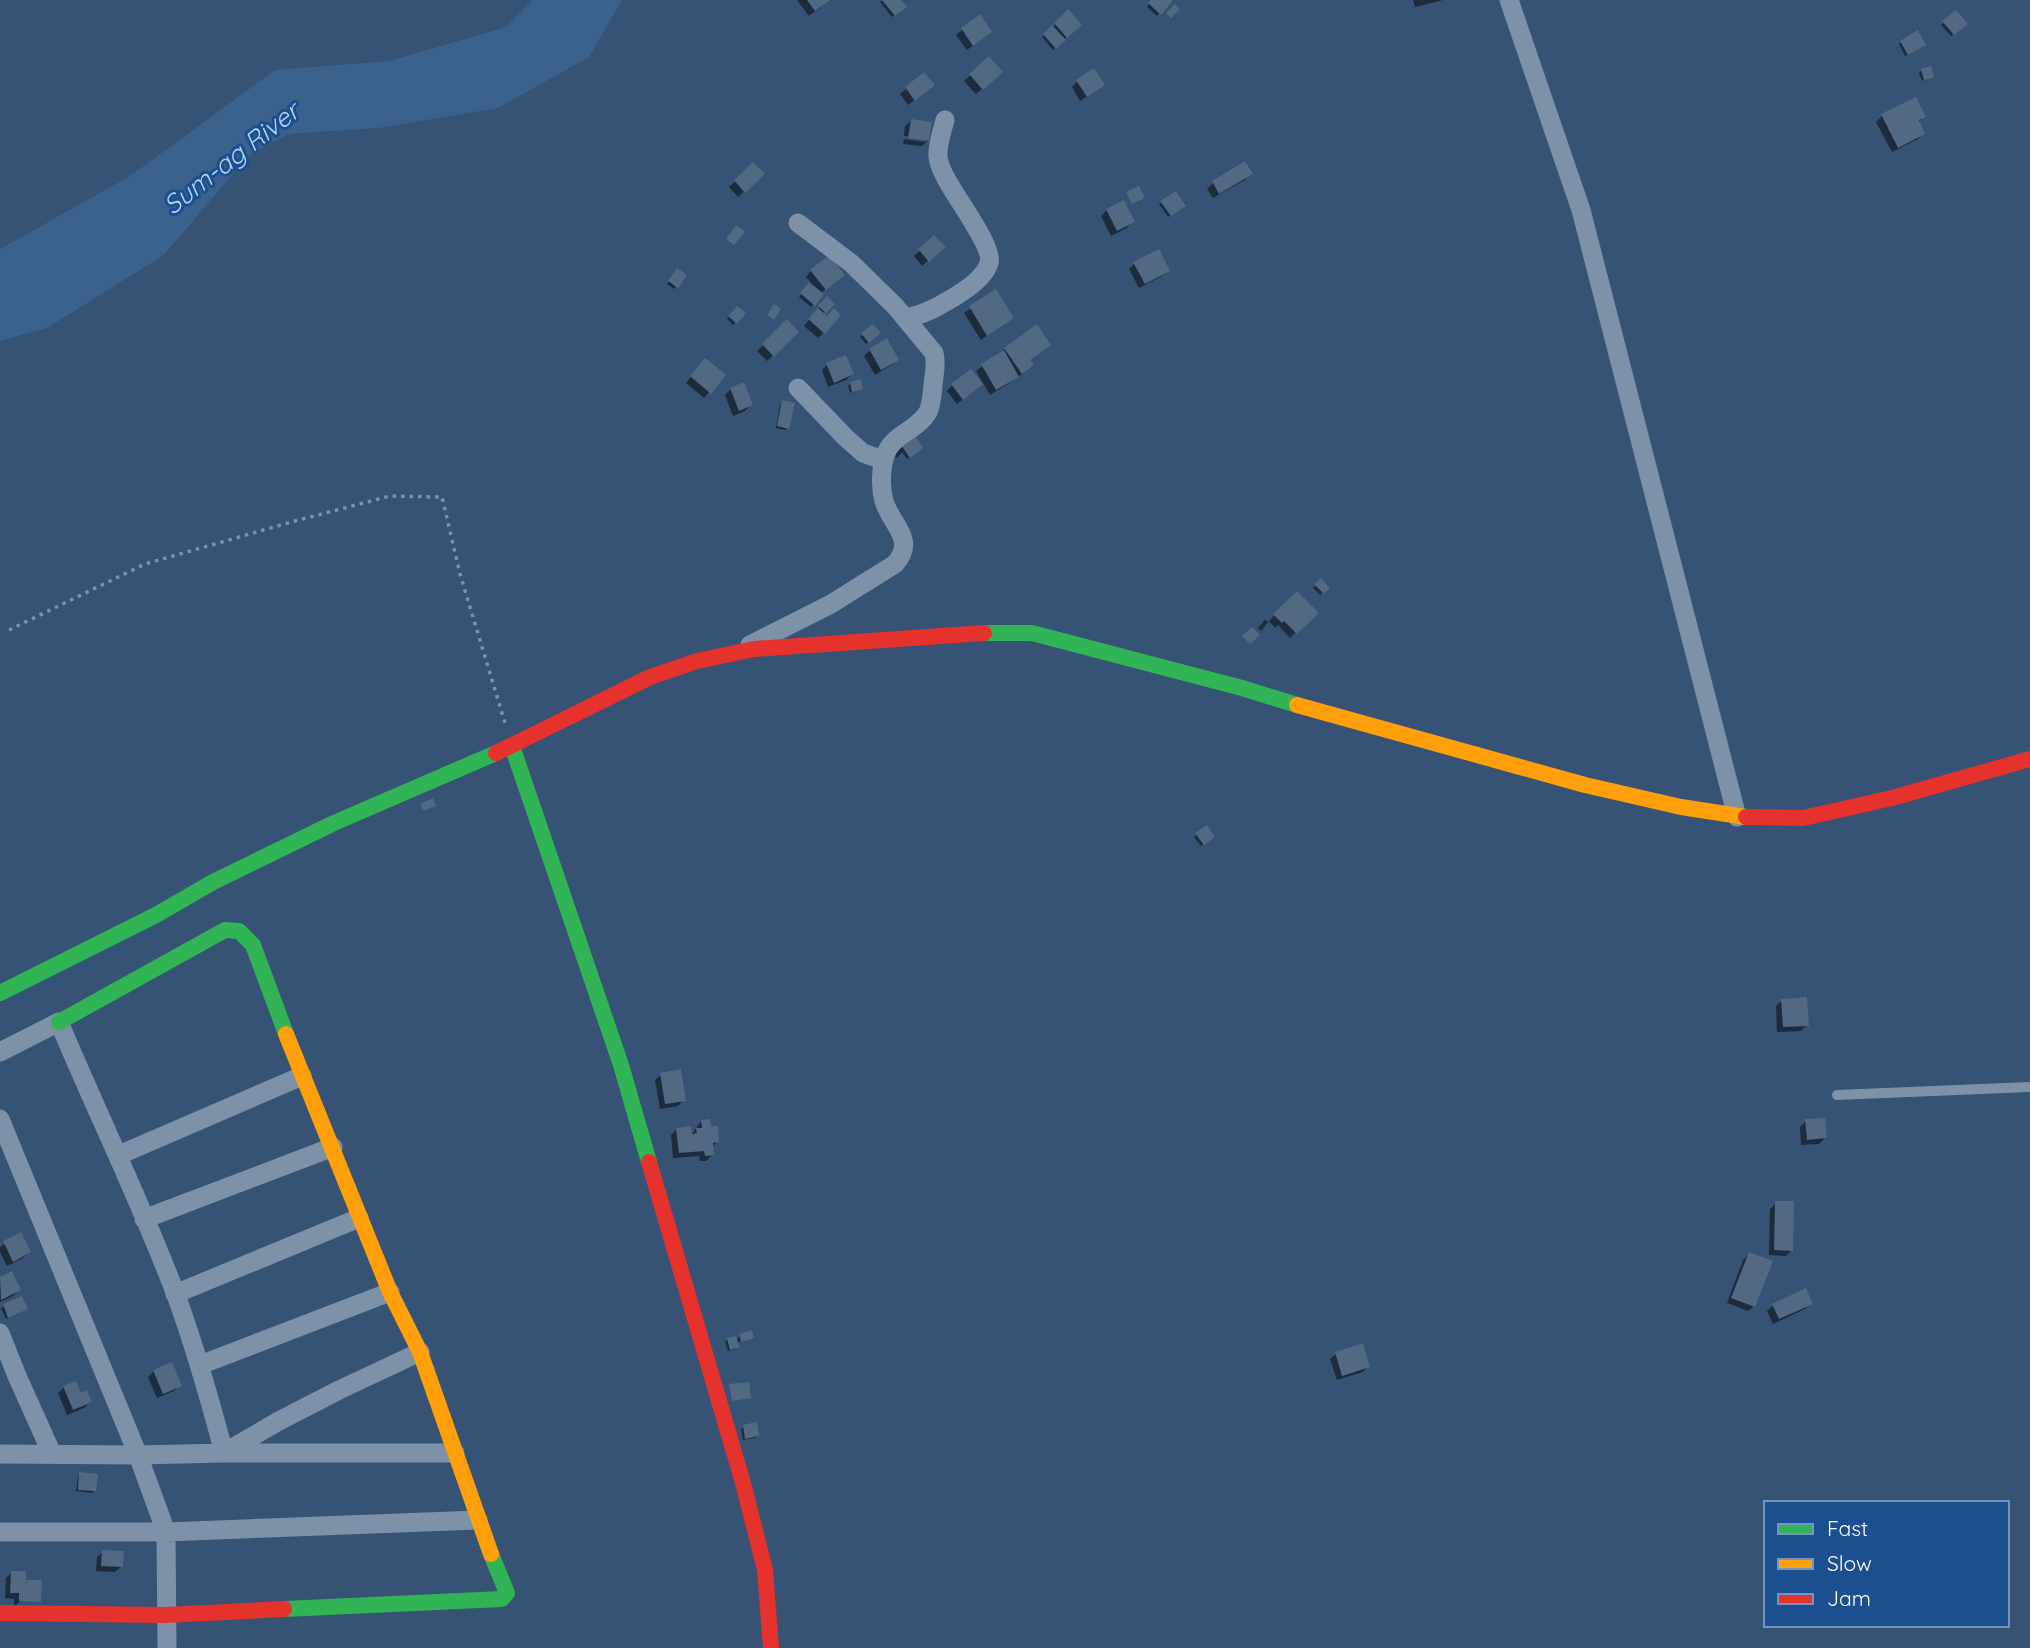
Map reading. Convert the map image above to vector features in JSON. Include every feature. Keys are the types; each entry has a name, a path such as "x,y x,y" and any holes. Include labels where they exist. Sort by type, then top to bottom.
{"street":[{"path":"1509,0 1581,210 1737,817"},
{"path":"905,318 918,316 967,289 989,265 987,245 959,202 940,165 939,149 945,120"},
{"path":"735,653 831,604 899,560 904,545 902,534 884,499 883,460 890,444 925,415 932,401 936,361 934,353 905,318 851,263 797,223"},
{"path":"798,388 846,439 863,453 883,460"},
{"path":"0,993 310,834 512,746 650,677 697,662 770,648 969,633 1032,633 1241,688 1585,785 1737,817 1803,818 1892,798 2030,759"},
{"path":"512,746 621,1065 743,1483 765,1570 771,1648"},
{"path":"0,1052 225,930 239,931 253,945 302,1076 334,1147 359,1218 390,1292 420,1352 478,1520 507,1593 502,1599 166,1615 0,1613"},
{"path":"59,1022 175,1294 200,1365 224,1453"},
{"path":"118,1155 302,1076"},
{"path":"0,1119 138,1455 166,1532 167,1648"},
{"path":"144,1219 334,1147"},
{"path":"175,1294 359,1218"},
{"path":"200,1365 390,1292"},
{"path":"0,1333 8,1381 52,1454"},
{"path":"224,1453 339,1390 420,1352"},
{"path":"0,1454 455,1454"},
{"path":"0,1532 166,1532 478,1520"}],"lane":[{"path":"1837,1096 2030,1087"}],"path":[{"path":"9,630 145,565 282,524 390,496 442,497 460,574 512,746"}],"water":[{"name":"Sum-ag River","path":"533,0 622,0 589,57 498,108 378,128 288,134 247,157 164,255 47,328 0,341 0,249 130,176 275,70 389,61 506,27"}],"building":[{"path":"807,0 830,0 815,11"},
{"path":"882,0 901,0 907,7 895,16"},
{"path":"1151,0 1173,0 1161,15 1148,3"},
{"path":"1175,4 1180,9 1171,18 1166,13"},
{"path":"1068,9 1082,25 1067,38 1054,23"},
{"path":"1956,10 1968,24 1954,35 1942,21"},
{"path":"980,14 992,32 973,46 961,28"},
{"path":"1052,25 1066,40 1056,49 1043,34"},
{"path":"1918,30 1926,45 1908,55 1900,41"},
{"path":"989,56 1003,72 983,90 969,74"},
{"path":"1931,66 1934,77 1924,80 1921,69"},
{"path":"1094,68 1105,85 1087,97 1076,80"},
{"path":"924,72 935,85 915,101 905,87"},
{"path":"1916,97 1926,117 1919,120 1925,134 1898,148 1881,114"},
{"path":"911,119 932,122 929,141 908,138"},
{"path":"1245,161 1253,174 1219,194 1212,181"},
{"path":"753,162 765,174 745,193 734,180"},
{"path":"1139,186 1145,198 1132,204 1126,192"},
{"path":"1176,191 1186,206 1171,216 1160,201"},
{"path":"1124,200 1135,222 1117,231 1106,209"},
{"path":"736,225 745,232 734,245 726,239"},
{"path":"934,235 946,247 929,262 918,249"},
{"path":"1159,249 1170,271 1145,284 1133,262"},
{"path":"829,255 845,275 826,290 810,270"},
{"path":"677,268 687,275 678,288 668,281"},
{"path":"809,282 824,294 815,306 800,293"},
{"path":"996,289 1014,318 987,336 969,306"},
{"path":"827,296 835,304 826,313 818,306"},
{"path":"774,304 781,309 774,320 767,315"},
{"path":"737,306 746,313 737,324 728,316"},
{"path":"818,308 827,316 834,308 841,315 825,334 808,319"},
{"path":"787,319 799,332 774,357 762,344"},
{"path":"873,324 881,333 869,343 861,333"},
{"path":"1037,324 1051,345 1030,360 1034,365 1022,374 1004,348"},
{"path":"887,338 899,360 881,370 869,349"},
{"path":"1004,350 1019,377 996,390 981,364"},
{"path":"846,355 854,374 834,383 826,363"},
{"path":"705,358 726,375 711,394 690,376"},
{"path":"971,369 983,384 963,400 951,384"},
{"path":"861,379 863,389 852,392 850,382"},
{"path":"744,382 753,405 739,411 730,388"},
{"path":"782,400 795,403 789,429 777,426"},
{"path":"915,435 923,448 910,458 901,445"},
{"path":"1321,578 1330,588 1324,594 1314,584"},
{"path":"1297,591 1319,613 1297,634 1273,614"},
{"path":"1252,627 1260,635 1250,644 1242,636"},
{"path":"433,798 436,806 423,811 420,804"},
{"path":"1207,825 1215,837 1204,845 1195,833"},
{"path":"1807,997 1809,1026 1783,1027 1781,999"},
{"path":"681,1069 686,1101 665,1104 660,1073"},
{"path":"1825,1118 1827,1138 1807,1140 1805,1119"},
{"path":"710,1119 711,1126 718,1126 719,1142 713,1143 714,1155 705,1156 704,1151 679,1153 676,1128 691,1126 692,1134 697,1133 696,1128 702,1128 701,1120"},
{"path":"1775,1201 1794,1201 1793,1251 1774,1250"},
{"path":"21,1232 31,1252 13,1262 3,1241"},
{"path":"1749,1252 1773,1261 1755,1307 1731,1298"},
{"path":"12,1271 21,1290 1,1300 0,1277"},
{"path":"1806,1288 1813,1304 1779,1319 1772,1304"},
{"path":"22,1296 28,1309 8,1318 3,1304"},
{"path":"752,1330 754,1338 741,1342 739,1334"},
{"path":"736,1336 740,1347 730,1350 727,1338"},
{"path":"1363,1343 1370,1367 1342,1376 1335,1352"},
{"path":"172,1362 182,1386 163,1394 153,1370"},
{"path":"76,1381 81,1393 87,1390 92,1402 73,1410 63,1386"},
{"path":"749,1382 751,1398 732,1401 729,1384"},
{"path":"757,1422 759,1436 745,1439 743,1425"},
{"path":"79,1472 98,1474 96,1491 78,1490"},
{"path":"102,1550 124,1551 123,1567 101,1566"},
{"path":"11,1571 26,1571 26,1580 42,1580 41,1602 19,1601 19,1593 10,1593"}],"traffic: fast":[{"path":"984,633 1032,633 1297,705"},
{"path":"512,746 621,1065 649,1162"},
{"path":"0,993 156,915 213,882 334,823 496,753"},
{"path":"59,1022 225,930 239,931 253,945 286,1034"},
{"path":"284,1609 502,1599 507,1593 491,1554"}],"traffic: slow":[{"path":"1297,705 1585,785 1681,807 1746,817"},
{"path":"286,1034 390,1292 420,1352 491,1554"}],"traffic: jam":[{"path":"496,753 650,677 697,661 754,649 984,633"},
{"path":"1746,817 1803,818 1892,798 2030,759"},
{"path":"649,1162 743,1483 765,1570 771,1648"},
{"path":"0,1613 166,1615 284,1609"}]}
